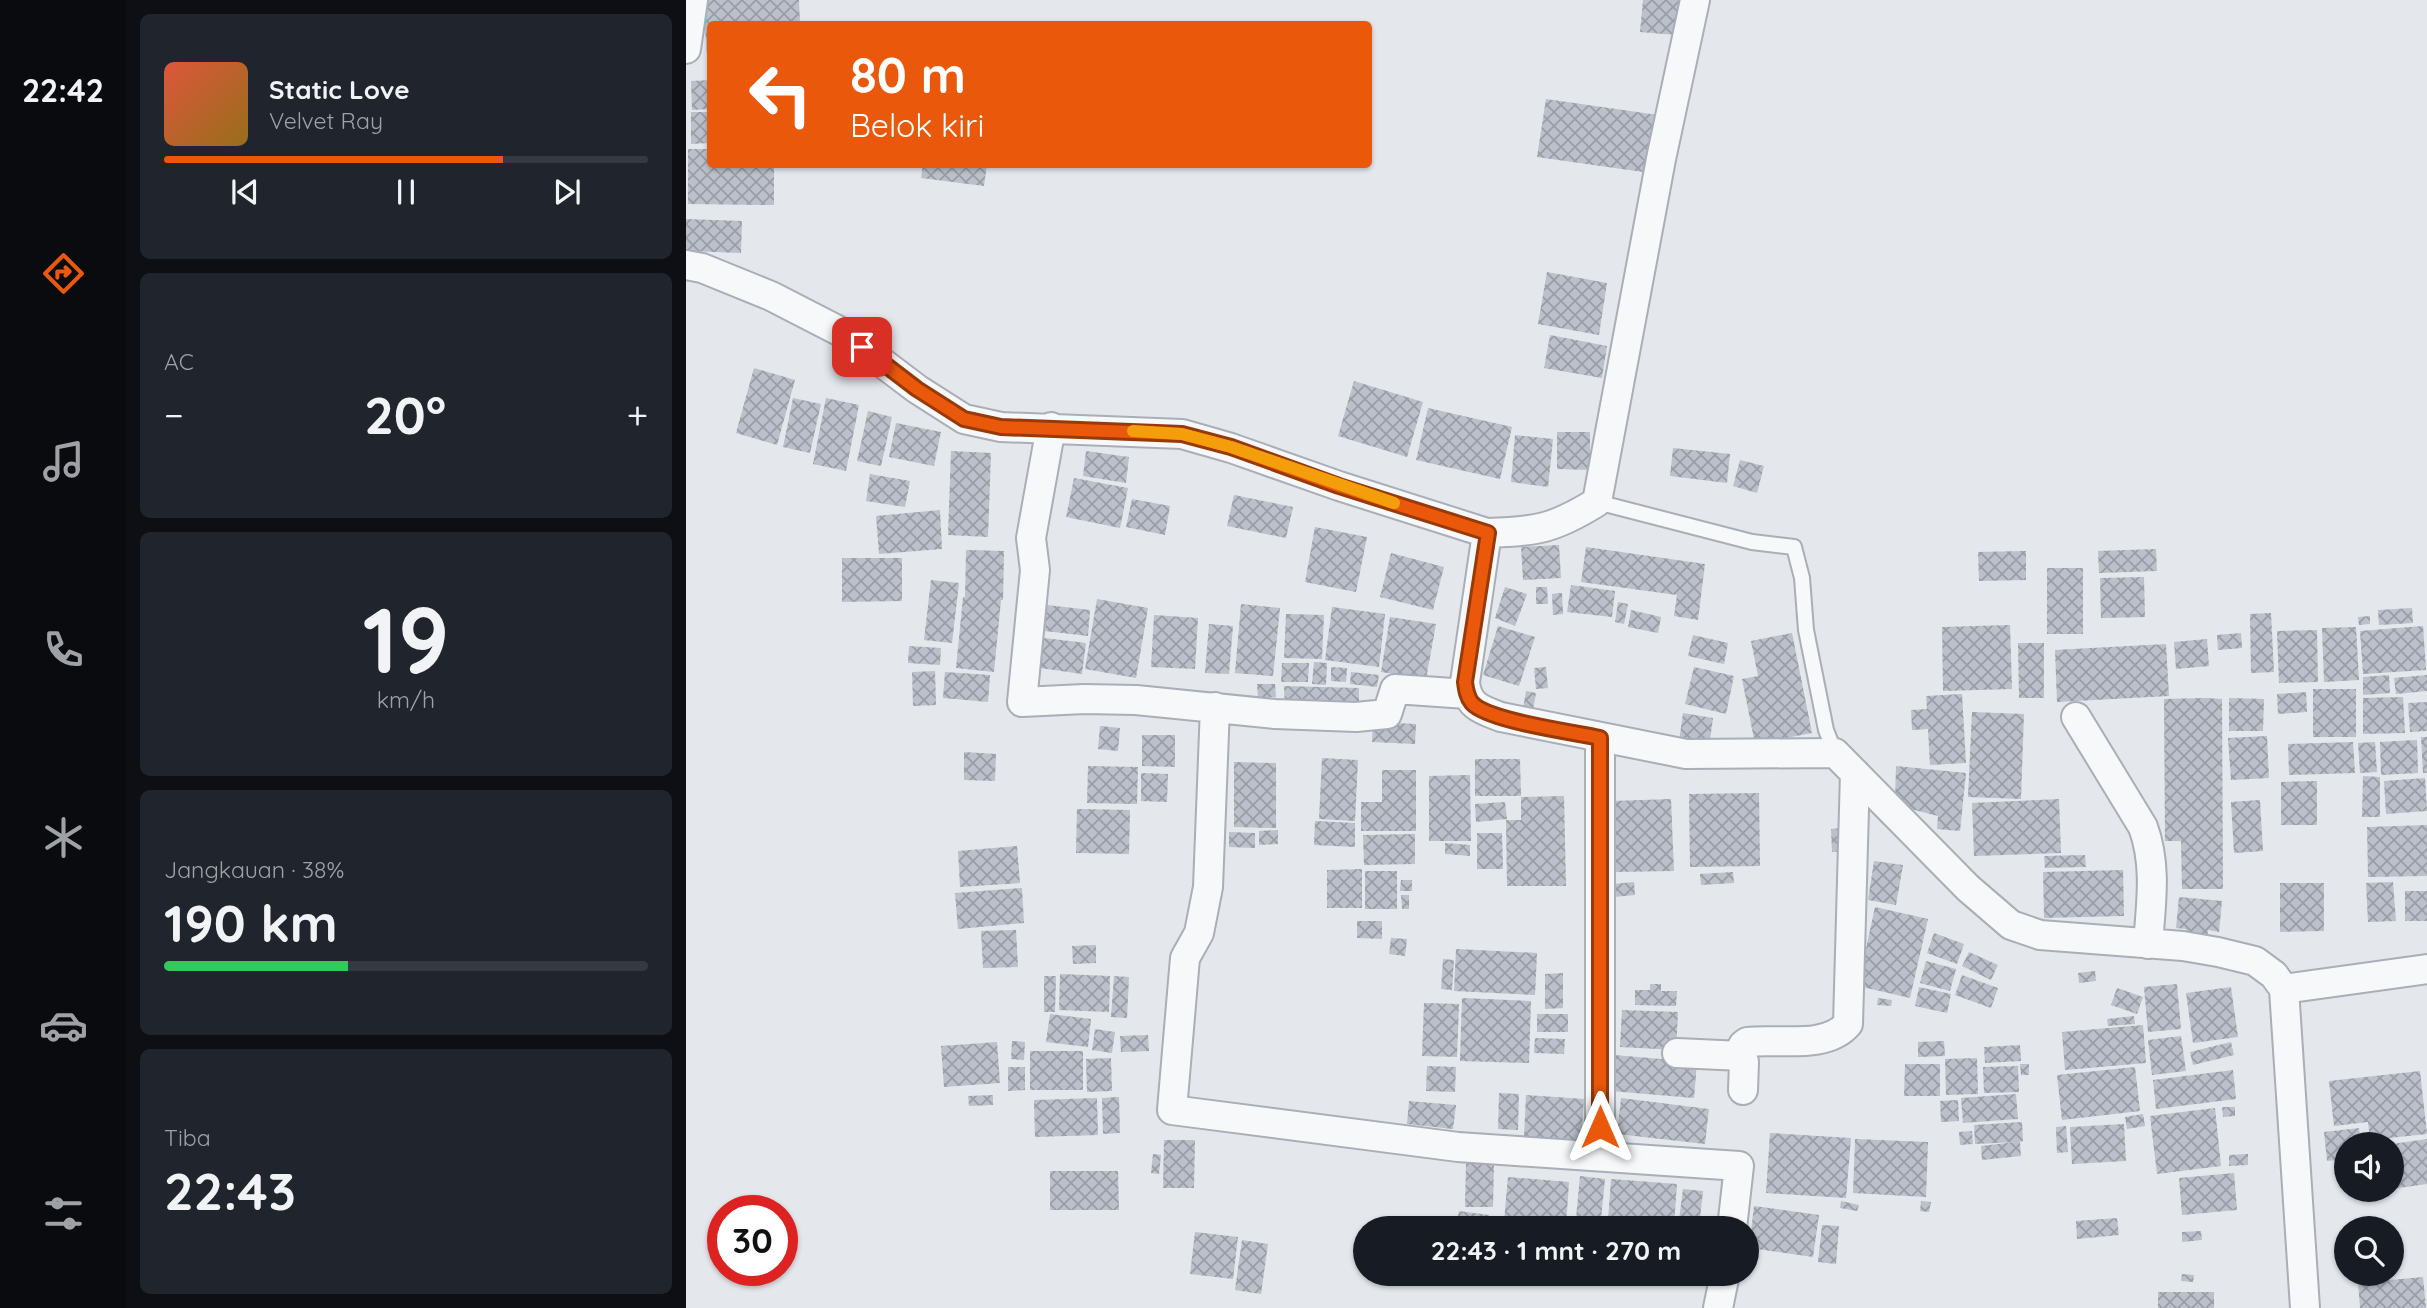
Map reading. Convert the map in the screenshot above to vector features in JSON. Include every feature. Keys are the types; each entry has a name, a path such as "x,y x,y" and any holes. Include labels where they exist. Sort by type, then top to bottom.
{"street":[{"path":"686,49 693,0"},
{"path":"686,265 702,268 771,296 843,333 917,389 964,419 1001,427 1182,434 1231,447 1339,486 1488,533 1547,528 1597,502 1661,159 1695,0"},
{"path":"1051,427 1031,538 1035,570 1021,702 1136,700 1275,714 1366,717 1387,714 1395,689 1467,694"},
{"path":"1488,533 1465,682 1473,705 1481,710 1502,717 1686,754 1835,753 1968,888 2011,925 2040,935 2182,946 2255,961 2274,975 2284,989 2305,1308"},
{"path":"1215,707 1208,887 1199,933 1185,958 1172,1110 1458,1147 1739,1166 1733,1216"},
{"path":"2076,717 2148,839 2153,874 2148,944"},
{"path":"1600,738 1600,1155"},
{"path":"1739,1055 1742,1045 1747,1042 1826,1039 1840,1032 1848,1024 1855,773"},
{"path":"2284,989 2427,969"},
{"path":"1677,1053 1742,1056 1743,1090"},
{"path":"1718,1308 1723,1286"}],"lane":[{"path":"1597,502 1752,542 1794,547 1802,578 1806,630 1826,730 1835,753"}],"building":[{"path":"703,0 799,0 800,21 707,21 707,55"},
{"path":"1643,0 1680,0 1676,35 1640,32"},
{"path":"707,80 707,109 692,110 691,81"},
{"path":"1546,99 1658,115 1650,173 1537,157"},
{"path":"691,112 707,112 707,143 691,144"},
{"path":"688,149 707,149 707,168 774,168 774,205 688,204"},
{"path":"922,168 986,168 984,186 921,178"},
{"path":"686,219 742,221 741,253 686,251"},
{"path":"1547,272 1607,283 1599,335 1538,324"},
{"path":"1550,335 1607,346 1602,378 1544,368"},
{"path":"754,368 795,380 777,445 736,433"},
{"path":"1354,381 1423,402 1407,457 1338,436"},
{"path":"793,398 821,404 810,453 783,447"},
{"path":"826,398 859,405 846,471 813,464"},
{"path":"1428,408 1512,427 1500,479 1416,460"},
{"path":"868,411 892,417 881,466 857,461"},
{"path":"896,423 941,432 934,466 889,457"},
{"path":"1557,432 1590,432 1590,470 1557,469"},
{"path":"1515,435 1553,439 1548,487 1511,482"},
{"path":"1673,448 1730,454 1727,483 1670,476"},
{"path":"951,451 991,453 988,537 948,535"},
{"path":"1086,451 1129,457 1126,483 1083,476"},
{"path":"1740,460 1764,466 1757,493 1733,486"},
{"path":"870,474 910,481 905,507 866,501"},
{"path":"1074,478 1128,488 1120,528 1066,517"},
{"path":"1234,495 1293,507 1286,538 1227,526"},
{"path":"1132,499 1170,506 1165,535 1126,527"},
{"path":"940,510 942,549 879,554 876,516"},
{"path":"1315,527 1367,537 1356,592 1305,582"},
{"path":"1559,545 1561,578 1523,580 1521,547"},
{"path":"1586,547 1705,564 1698,620 1674,616 1677,595 1581,582"},
{"path":"2156,549 2157,571 2099,573 2098,551"},
{"path":"966,550 1004,551 1003,600 994,672 956,668 965,597"},
{"path":"2026,551 2026,580 1979,581 1978,552"},
{"path":"1391,553 1444,567 1433,610 1380,597"},
{"path":"842,558 902,558 902,601 842,602"},
{"path":"2047,568 2083,568 2083,634 2047,634"},
{"path":"2144,577 2145,617 2101,618 2100,578"},
{"path":"931,580 959,583 952,643 924,640"},
{"path":"1571,585 1615,591 1612,617 1567,612"},
{"path":"1505,587 1527,594 1515,626 1495,618"},
{"path":"1536,587 1547,587 1548,604 1536,604"},
{"path":"1562,593 1563,614 1553,615 1552,594"},
{"path":"1097,599 1148,608 1136,678 1085,669"},
{"path":"1618,602 1628,604 1624,624 1615,622"},
{"path":"1241,604 1280,608 1273,676 1235,673"},
{"path":"1047,605 1090,610 1088,636 1045,631"},
{"path":"1332,607 1385,614 1379,667 1325,660"},
{"path":"2412,608 2413,623 2379,625 2378,610"},
{"path":"1631,610 1661,617 1658,633 1628,627"},
{"path":"2271,613 2274,672 2251,673 2250,614"},
{"path":"1286,614 1324,615 1322,659 1284,658"},
{"path":"1154,615 1198,618 1195,669 1151,667"},
{"path":"2370,616 2370,624 2359,625 2358,617"},
{"path":"1390,617 1436,624 1426,679 1381,672"},
{"path":"1209,624 1233,626 1229,674 1205,673"},
{"path":"2010,625 2012,689 1943,691 1942,627"},
{"path":"1498,626 1535,637 1519,686 1483,675"},
{"path":"2423,626 2426,670 2363,674 2360,631"},
{"path":"2356,627 2359,680 2324,682 2322,628"},
{"path":"2317,630 2318,682 2279,683 2277,631"},
{"path":"1792,633 1812,733 1755,744 1742,679 1758,676 1751,641"},
{"path":"2241,633 2242,648 2218,650 2217,635"},
{"path":"1693,635 1728,643 1724,664 1688,656"},
{"path":"1036,637 1086,643 1082,674 1033,667"},
{"path":"2207,639 2209,666 2176,669 2174,642"},
{"path":"2018,643 2044,643 2044,698 2019,698"},
{"path":"2166,644 2169,696 2057,702 2055,650"},
{"path":"909,646 941,648 940,665 908,663"},
{"path":"1314,662 1327,663 1326,685 1312,684"},
{"path":"1282,663 1309,663 1308,682 1281,682"},
{"path":"1331,667 1347,668 1346,682 1331,681"},
{"path":"1546,667 1548,688 1536,689 1534,668"},
{"path":"1694,667 1734,676 1726,714 1685,704"},
{"path":"935,671 936,705 913,706 912,672"},
{"path":"945,672 990,675 988,702 943,698"},
{"path":"1351,672 1379,675 1377,687 1350,684"},
{"path":"2389,675 2390,693 2363,695 2363,677"},
{"path":"2427,675 2427,691 2396,694 2394,678"},
{"path":"1257,684 1275,684 1276,697 1258,698"},
{"path":"1284,686 1359,688 1359,712 1285,709"},
{"path":"2313,689 2356,689 2356,737 2313,737"},
{"path":"1526,691 1536,693 1533,710 1523,709"},
{"path":"2306,692 2307,712 2278,714 2277,694"},
{"path":"1962,694 1966,763 1930,765 1928,729 1912,730 1911,710 1927,709 1926,696"},
{"path":"2403,697 2405,733 2363,734 2363,698"},
{"path":"2229,698 2264,699 2263,731 2229,731"},
{"path":"2164,699 2222,699 2223,889 2182,889 2181,841 2165,841"},
{"path":"2427,702 2427,731 2410,732 2408,703"},
{"path":"1972,712 2024,714 2021,799 1968,797"},
{"path":"1683,713 1713,718 1709,747 1679,742"},
{"path":"1373,722 1416,724 1415,744 1372,742"},
{"path":"1100,726 1120,728 1118,751 1098,749"},
{"path":"1142,735 1175,735 1175,767 1142,766"},
{"path":"2267,736 2269,778 2231,780 2228,738"},
{"path":"2421,737 2427,737 2427,773 2423,773"},
{"path":"2417,740 2418,773 2381,775 2380,742"},
{"path":"2353,742 2355,773 2289,775 2288,744"},
{"path":"2375,742 2377,772 2360,773 2358,743"},
{"path":"964,752 996,754 995,781 964,780"},
{"path":"1322,758 1358,760 1355,821 1319,819"},
{"path":"1475,759 1520,759 1521,796 1475,796"},
{"path":"1234,762 1276,763 1276,828 1234,827"},
{"path":"1088,766 1138,767 1137,804 1087,803"},
{"path":"1896,766 1966,773 1960,831 1937,829 1938,816 1895,805"},
{"path":"1382,770 1416,770 1416,831 1361,831 1361,802 1382,802"},
{"path":"1141,773 1168,774 1167,802 1141,801"},
{"path":"1470,775 1471,841 1429,841 1429,776"},
{"path":"2363,776 2380,777 2380,817 2362,817"},
{"path":"2425,778 2427,811 2386,814 2384,781"},
{"path":"2317,781 2317,825 2281,825 2281,782"},
{"path":"1759,793 1760,866 1690,867 1689,794"},
{"path":"1564,796 1566,886 1507,886 1506,820 1521,820 1521,797"},
{"path":"1671,799 1674,871 1614,872 1612,801"},
{"path":"2059,799 2061,853 1974,856 1972,803"},
{"path":"2260,800 2263,851 2234,853 2231,802"},
{"path":"1505,802 1507,819 1476,822 1475,804"},
{"path":"1077,809 1130,810 1129,854 1076,853"},
{"path":"1315,821 1355,823 1355,847 1314,845"},
{"path":"2427,825 2427,876 2368,877 2367,827"},
{"path":"1842,828 1844,851 1832,852 1831,829"},
{"path":"1278,830 1278,844 1259,845 1259,831"},
{"path":"1229,832 1255,833 1255,848 1229,847"},
{"path":"1477,833 1502,833 1503,869 1477,869"},
{"path":"1415,834 1415,864 1364,865 1363,835"},
{"path":"1445,843 1470,845 1470,856 1445,854"},
{"path":"1017,846 1020,883 960,887 958,851"},
{"path":"2085,855 2086,867 2045,868 2044,856"},
{"path":"1874,861 1903,865 1896,905 1868,900"},
{"path":"1362,869 1362,908 1327,908 1327,870"},
{"path":"2123,870 2124,916 2044,918 2043,872"},
{"path":"1365,871 1397,871 1397,909 1365,909"},
{"path":"1733,872 1734,883 1701,885 1700,874"},
{"path":"1401,880 1412,880 1412,891 1400,891"},
{"path":"1634,882 1635,895 1614,897 1613,884"},
{"path":"2393,882 2396,921 2368,922 2366,883"},
{"path":"2280,883 2324,883 2324,931 2280,932"},
{"path":"1022,888 1024,923 958,929 955,893"},
{"path":"2405,891 2427,891 2427,921 2405,921"},
{"path":"1401,895 1409,895 1409,909 1402,909"},
{"path":"2179,897 2222,901 2219,932 2208,930 2207,941 2185,939 2186,929 2176,928"},
{"path":"1875,907 1928,919 1910,998 1858,986"},
{"path":"1357,921 1382,921 1382,939 1357,938"},
{"path":"1016,930 1018,967 983,968 981,931"},
{"path":"1934,933 1964,944 1957,964 1927,953"},
{"path":"1391,938 1407,939 1405,956 1389,954"},
{"path":"1096,945 1096,963 1073,964 1072,946"},
{"path":"1456,949 1537,953 1535,995 1454,991"},
{"path":"1969,952 1998,965 1991,980 1962,966"},
{"path":"1443,959 1454,960 1452,990 1441,989"},
{"path":"1926,961 1956,969 1950,991 1920,983"},
{"path":"2095,971 2096,981 2079,983 2078,973"},
{"path":"1563,973 1563,1008 1545,1009 1545,974"},
{"path":"1060,974 1110,976 1109,1012 1059,1010"},
{"path":"1962,975 1998,988 1991,1008 1955,995"},
{"path":"1044,976 1056,976 1055,1012 1044,1012"},
{"path":"1114,976 1129,977 1127,1018 1111,1017"},
{"path":"1650,984 1661,984 1661,991 1677,991 1676,1006 1635,1005 1635,990 1650,990"},
{"path":"2177,984 2181,1029 2148,1032 2144,987"},
{"path":"1919,987 1951,994 1947,1013 1915,1006"},
{"path":"2231,987 2238,1037 2193,1043 2186,993"},
{"path":"2117,988 2143,997 2137,1014 2111,1005"},
{"path":"1462,998 1531,1001 1529,1063 1460,1061"},
{"path":"1878,998 1892,1000 1891,1006 1877,1005"},
{"path":"1424,1003 1459,1004 1457,1057 1422,1056"},
{"path":"1622,1010 1678,1012 1676,1050 1620,1047"},
{"path":"1050,1014 1091,1019 1088,1047 1046,1042"},
{"path":"1537,1014 1568,1014 1568,1032 1537,1032"},
{"path":"2134,1016 2135,1024 2108,1026 2107,1019"},
{"path":"2143,1025 2146,1063 2065,1070 2062,1032"},
{"path":"1095,1029 1115,1032 1112,1053 1092,1050"},
{"path":"1148,1035 1149,1051 1121,1052 1120,1036"},
{"path":"2181,1036 2186,1071 2152,1075 2148,1040"},
{"path":"1535,1038 1565,1039 1564,1054 1534,1053"},
{"path":"1012,1041 1025,1042 1024,1060 1011,1059"},
{"path":"1944,1041 1945,1056 1918,1057 1918,1042"},
{"path":"997,1042 1000,1083 944,1087 941,1046"},
{"path":"2231,1042 2234,1055 2193,1065 2190,1052"},
{"path":"2020,1045 2021,1061 1985,1063 1984,1047"},
{"path":"1030,1051 1083,1051 1083,1090 1030,1090"},
{"path":"1614,1055 1697,1062 1694,1098 1611,1091"},
{"path":"1111,1058 1112,1091 1087,1092 1086,1059"},
{"path":"1977,1058 1978,1094 1946,1095 1945,1059"},
{"path":"1905,1064 1940,1064 1940,1096 1904,1096"},
{"path":"2020,1064 2029,1064 2029,1075 2021,1075"},
{"path":"1427,1066 1456,1067 1455,1092 1426,1091"},
{"path":"2018,1066 2019,1092 1984,1093 1983,1067"},
{"path":"1008,1067 1025,1067 1025,1090 1008,1091"},
{"path":"2135,1067 2140,1111 2062,1120 2057,1075"},
{"path":"2233,1070 2236,1099 2156,1109 2153,1080"},
{"path":"2420,1071 2427,1134 2404,1136 2404,1132 2369,1132 2368,1122 2334,1126 2329,1081"},
{"path":"1499,1093 1519,1094 1518,1130 1498,1129"},
{"path":"2016,1094 2018,1119 1963,1123 1961,1098"},
{"path":"993,1095 993,1105 969,1106 968,1096"},
{"path":"1526,1095 1584,1099 1581,1141 1524,1137"},
{"path":"1119,1097 1120,1133 1103,1134 1102,1098"},
{"path":"1097,1098 1098,1135 1035,1137 1034,1100"},
{"path":"1621,1098 1709,1109 1705,1144 1617,1134"},
{"path":"1958,1100 1959,1121 1941,1122 1940,1101"},
{"path":"1409,1101 1456,1105 1453,1129 1407,1124"},
{"path":"2222,1107 2235,1107 2235,1116 2223,1117"},
{"path":"2215,1108 2221,1166 2157,1174 2150,1116"},
{"path":"2143,1114 2145,1126 2127,1129 2125,1117"},
{"path":"2022,1122 2021,1156 1982,1160 1981,1146 2016,1142 1975,1144 1974,1125"},
{"path":"2124,1124 2126,1161 2072,1164 2070,1127"},
{"path":"2066,1126 2068,1152 2057,1153 2056,1127"},
{"path":"2359,1128 2360,1132 2334,1132 2334,1160 2327,1161 2324,1132"},
{"path":"1972,1131 1973,1144 1960,1145 1959,1132"},
{"path":"1770,1133 1851,1138 1846,1198 1766,1193"},
{"path":"1855,1139 1928,1142 1926,1197 1853,1193"},
{"path":"2427,1139 2427,1184 2404,1187 2404,1142"},
{"path":"1164,1140 1195,1140 1194,1188 1163,1188"},
{"path":"1153,1154 1161,1155 1159,1174 1151,1173"},
{"path":"2248,1154 2248,1165 2229,1166 2229,1155"},
{"path":"1466,1163 1494,1163 1493,1207 1465,1207"},
{"path":"1050,1171 1118,1171 1119,1210 1050,1210"},
{"path":"2234,1173 2237,1210 2182,1215 2179,1178"},
{"path":"1580,1176 1605,1179 1601,1216 1576,1216"},
{"path":"1508,1177 1569,1182 1567,1216 1504,1216"},
{"path":"1611,1179 1677,1184 1675,1216 1608,1216"},
{"path":"1683,1189 1703,1191 1700,1216 1680,1216"},
{"path":"1841,1201 1859,1205 1857,1211 1840,1208"},
{"path":"1921,1201 1931,1202 1929,1212 1920,1211"},
{"path":"1754,1206 1819,1215 1813,1257 1759,1249 1759,1216 1753,1216"},
{"path":"1459,1211 1489,1215 1489,1216 1458,1216"},
{"path":"2117,1218 2119,1235 2077,1239 2076,1221"},
{"path":"1822,1225 1839,1226 1836,1264 1818,1262"},
{"path":"2201,1231 2202,1240 2182,1242 2182,1232"},
{"path":"1195,1232 1238,1237 1233,1279 1190,1274"},
{"path":"1242,1240 1268,1244 1261,1294 1235,1290"},
{"path":"2182,1274 2194,1275 2193,1282 2181,1281"},
{"path":"2423,1277 2426,1308 2360,1308 2358,1286 2404,1286 2404,1279"},
{"path":"2158,1292 2214,1292 2214,1308 2158,1308"}],"slow traffic":[{"path":"1133,431 1182,434 1231,447 1394,503"}],"route":[{"path":"862,347 917,389 964,419 1001,427 1182,434 1231,447 1339,486 1488,533 1465,682 1470,701 1481,710 1502,717 1600,738 1600,1127"}]}
